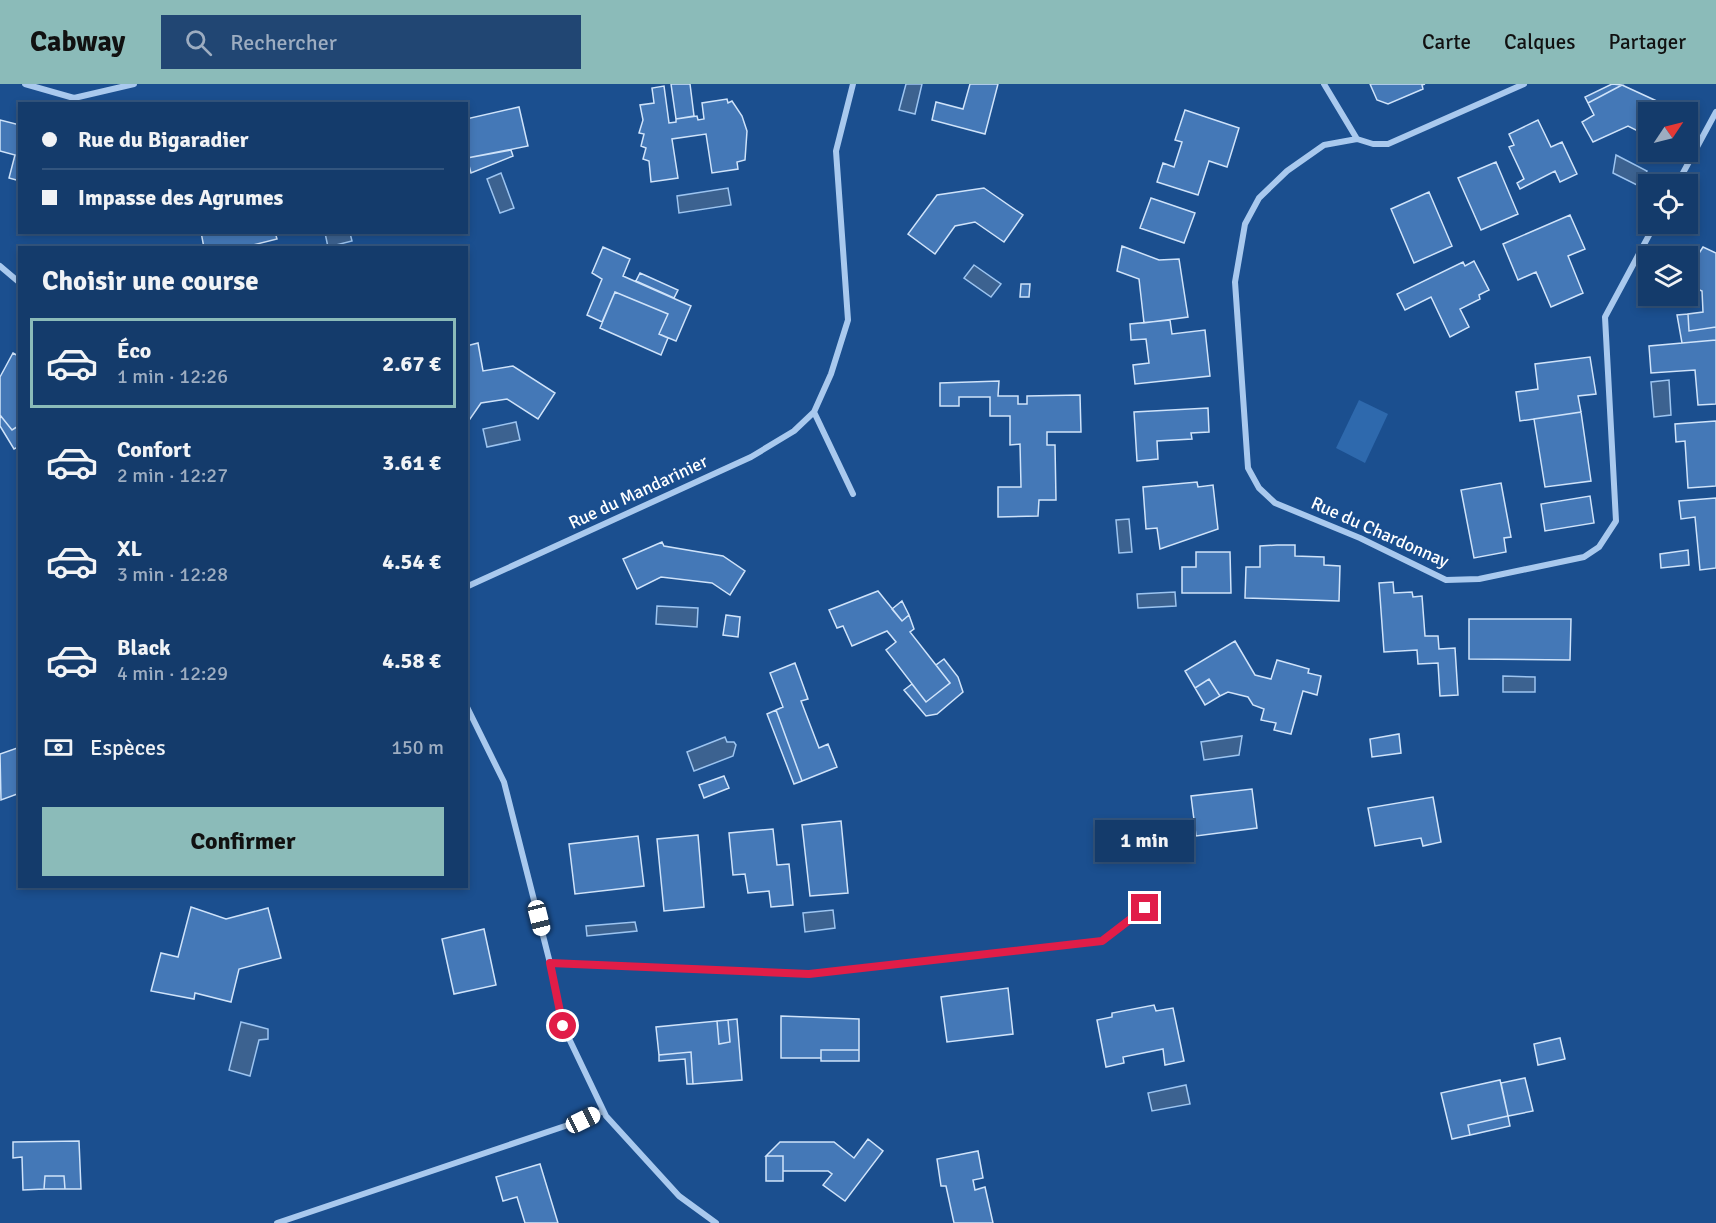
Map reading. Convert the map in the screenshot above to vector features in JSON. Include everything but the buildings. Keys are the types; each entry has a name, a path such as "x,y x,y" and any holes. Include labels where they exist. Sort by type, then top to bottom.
{"street":[{"path":"25,84 74,98 134,84"},
{"name":"Rue du Mandarinier","path":"468,586 750,457 794,431 814,412 831,374 848,320 836,151 853,84"},
{"path":"1324,84 1357,139 1373,144 1388,144 1524,84"},
{"path":"1682,174 1716,112"},
{"name":"Rue du Chardonnay","path":"1357,139 1324,145 1287,171 1259,198 1245,224 1235,282 1248,468 1259,488 1275,502 1360,538 1446,580 1479,579 1584,557 1599,547 1610,534 1616,521 1605,317 1650,234"},
{"path":"0,266 18,281"},
{"path":"814,412 853,494"},
{"path":"468,709 504,782 550,963 563,1026 603,1110 679,1196 716,1223"},
{"path":"550,963 809,974 1102,941 1145,908"},
{"path":"277,1223 583,1120 603,1110"}],"shaded area":[{"path":"906,84 922,84 915,114 899,110"},
{"path":"1616,155 1647,171 1645,174 1638,174 1638,186 1613,173"},
{"path":"501,173 514,208 500,213 487,179"},
{"path":"728,188 731,205 679,213 677,196"},
{"path":"325,234 350,234 352,241 328,246"},
{"path":"974,265 1001,284 991,297 964,278"},
{"path":"1669,380 1671,415 1654,417 1651,382"},
{"path":"1359,400 1388,414 1365,463 1336,448"},
{"path":"516,422 520,440 487,447 483,429"},
{"path":"1129,519 1132,552 1119,553 1116,520"},
{"path":"1175,592 1176,606 1138,608 1137,594"},
{"path":"657,606 698,608 697,627 656,624"},
{"path":"1503,676 1535,677 1535,692 1503,692"},
{"path":"1242,736 1239,755 1204,760 1201,742"},
{"path":"725,737 727,742 734,742 736,745 733,756 694,771 687,752"},
{"path":"833,910 835,928 805,932 803,913"},
{"path":"635,922 637,931 587,936 586,926"},
{"path":"241,1022 268,1029 268,1039 259,1040 250,1076 229,1070"},
{"path":"1186,1085 1190,1104 1152,1111 1148,1093"}],"route":[{"path":"563,1026 550,963 809,974 1102,941 1145,908"}]}
